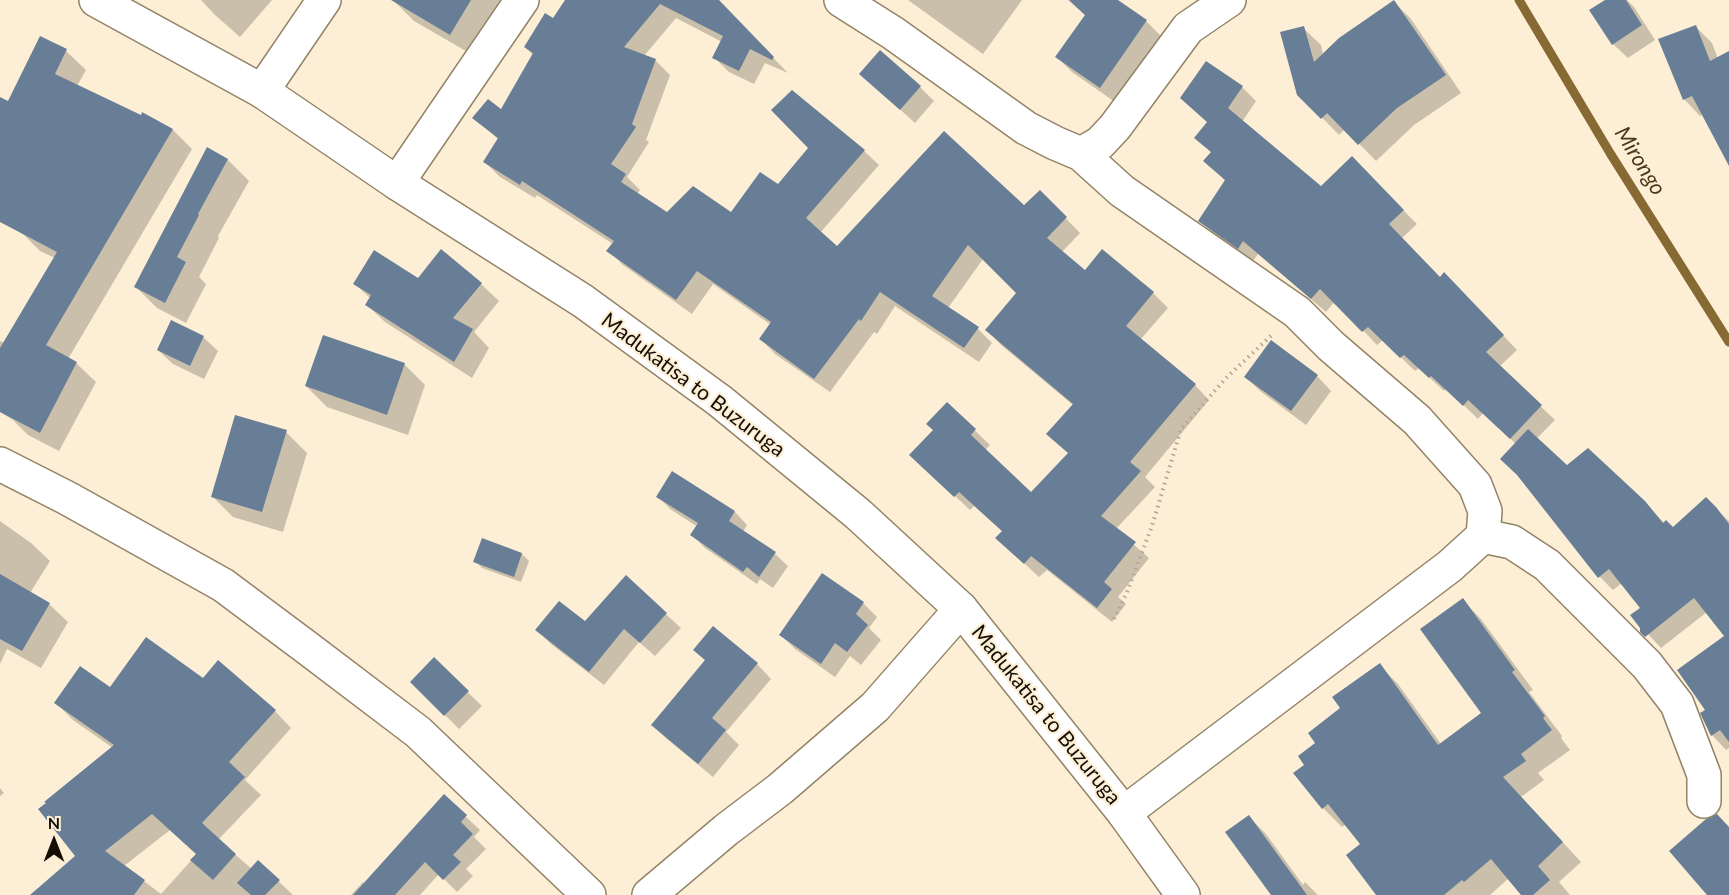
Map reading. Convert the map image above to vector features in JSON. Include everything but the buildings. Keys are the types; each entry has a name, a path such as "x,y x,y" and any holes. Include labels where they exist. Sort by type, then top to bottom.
{"street":[{"name":"Madukatisa to Buzuruga","path":"96,0 262,91 397,183 583,301 720,402 858,514 961,609 1124,813 1183,895"},
{"path":"262,91 324,0"},
{"path":"397,183 522,0"},
{"path":"841,0 893,33 1026,128 1081,154 1122,191 1297,312 1331,346 1417,420 1475,484 1485,511 1483,536 1450,566 1124,813"},
{"path":"1081,154 1100,143 1115,127 1188,28 1229,0"},
{"path":"0,464 67,498 223,585 418,732 589,895"},
{"path":"1483,536 1512,542 1547,565 1647,665 1677,704 1685,723 1704,775 1704,801"},
{"path":"649,895 726,830 780,789 875,707 961,609"}],"path":[{"path":"1114,619 1127,592 1152,526 1181,429 1226,378 1297,312"}],"waterway":[{"name":"Mirongo","path":"1519,0 1610,153 1729,342"}]}
